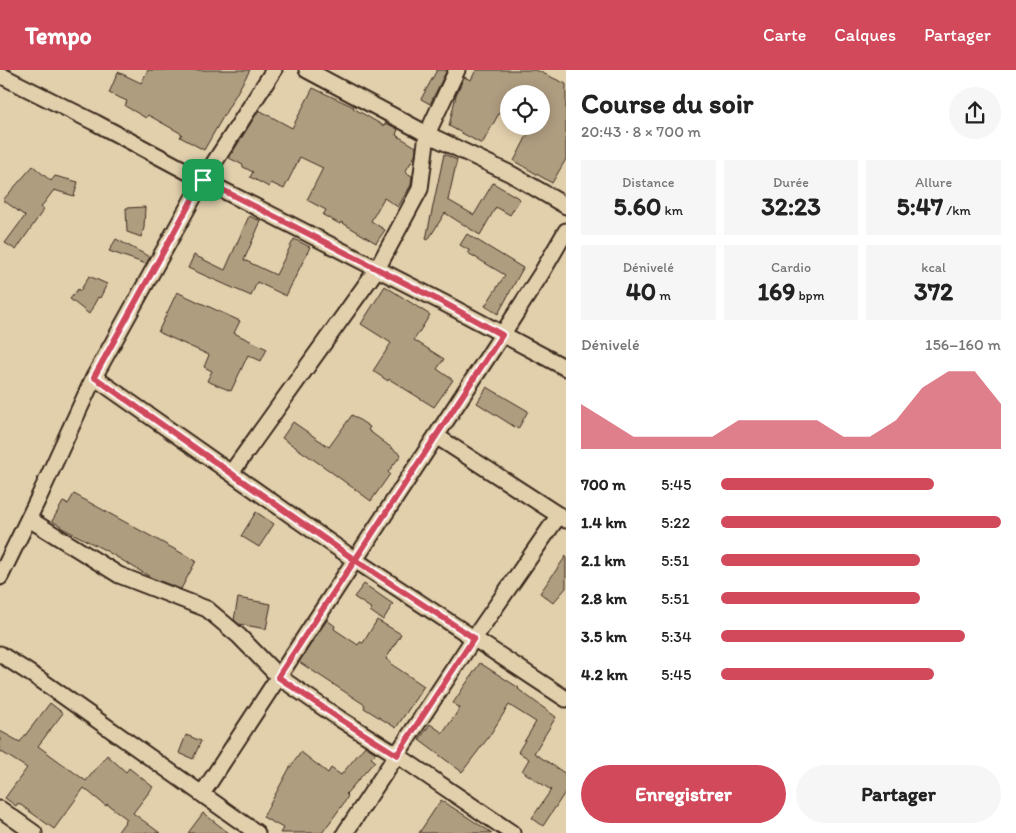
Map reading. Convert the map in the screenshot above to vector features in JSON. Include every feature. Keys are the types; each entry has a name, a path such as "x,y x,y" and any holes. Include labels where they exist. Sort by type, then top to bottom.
{"street":[{"path":"0,577 29,519 94,377 203,180 274,70"},
{"path":"307,70 427,134 511,174 566,206"},
{"path":"231,473 377,269 420,189 427,134 457,70"},
{"path":"0,75 566,368"},
{"path":"202,794 502,335 566,231"},
{"path":"94,377 355,560 566,699"},
{"path":"345,833 474,638 562,517 436,436"},
{"path":"29,519 119,575 206,609 239,636 278,677 512,833"},
{"path":"0,654 42,681 257,833"},
{"path":"0,810 34,833"}],"building":[{"path":"148,70 250,70 204,150 180,137 182,134 148,115 146,118 125,106 127,101 109,93 118,72 141,83"},
{"path":"437,70 447,70 430,104 421,99"},
{"path":"476,70 536,70 566,84 566,159 552,183 514,161 527,135 550,135 550,85 500,85 500,112 482,144 449,126 456,95 464,77 471,80"},
{"path":"313,88 354,107 384,126 386,123 398,129 396,135 416,147 415,156 405,172 412,176 411,185 398,207 384,198 371,221 385,230 376,243 341,222 340,224 323,215 326,210 307,200 323,168 300,157 284,189 271,183 269,187 250,177 253,172 229,158 259,110 292,128"},
{"path":"444,154 457,160 448,200 474,215 493,183 520,199 510,215 496,207 480,235 445,213 428,240 426,239"},
{"path":"33,166 51,181 55,176 78,182 74,196 54,190 41,207 44,209 16,250 5,243 25,216 3,200"},
{"path":"145,207 144,228 141,237 127,232 126,208"},
{"path":"249,216 261,221 244,260 276,275 294,239 310,247 286,296 257,282 251,296 188,268 194,255 225,270"},
{"path":"467,234 523,268 498,314 485,306 505,275 468,253 470,251 460,245"},
{"path":"116,239 150,257 146,264 109,251"},
{"path":"89,276 107,284 89,314 70,299 78,289 80,291"},
{"path":"385,286 430,315 414,340 444,359 437,369 453,380 434,407 373,371 391,343 361,324"},
{"path":"177,292 240,321 234,333 267,349 261,361 248,355 231,391 207,381 212,371 204,367 209,355 158,332"},
{"path":"487,387 528,411 518,429 477,403"},
{"path":"352,415 370,427 368,430 401,455 388,472 390,474 371,501 282,438 293,422 329,447"},
{"path":"74,494 196,561 181,589 152,578 52,521 63,502 68,504"},
{"path":"256,512 274,524 259,547 241,536"},
{"path":"566,556 566,588 553,603 540,593"},
{"path":"364,584 393,604 383,620 370,611 372,609 354,597"},
{"path":"238,598 271,604 266,629 239,624 234,620"},
{"path":"327,620 335,626 334,629 358,645 360,642 363,643 377,620 401,634 386,659 424,686 396,728 364,708 365,705 299,662"},
{"path":"480,663 519,688 556,717 534,753 566,774 566,791 543,826 532,818 551,790 522,771 529,759 518,752 536,722 509,705 488,738 462,772 419,740 430,724 443,733 460,708 453,703"},
{"path":"50,703 63,713 38,746 86,781 107,755 126,772 129,768 153,787 133,813 160,833 117,833 127,819 107,804 106,806 84,788 54,829 18,803 16,806 5,798 27,768 0,751 0,731 20,742"},
{"path":"186,735 201,741 193,759 179,753"},
{"path":"365,746 376,753 371,758 375,761 346,794 348,796 344,803 322,833 280,833 283,828 263,817 289,769 301,752 328,773 331,768 341,775"},
{"path":"441,800 492,833 419,833"},
{"path":"203,813 229,833 188,833"}],"route":[{"path":"203,180 94,377 355,560 278,677 397,755 474,638 355,560 502,335 444,303 203,180"}]}
